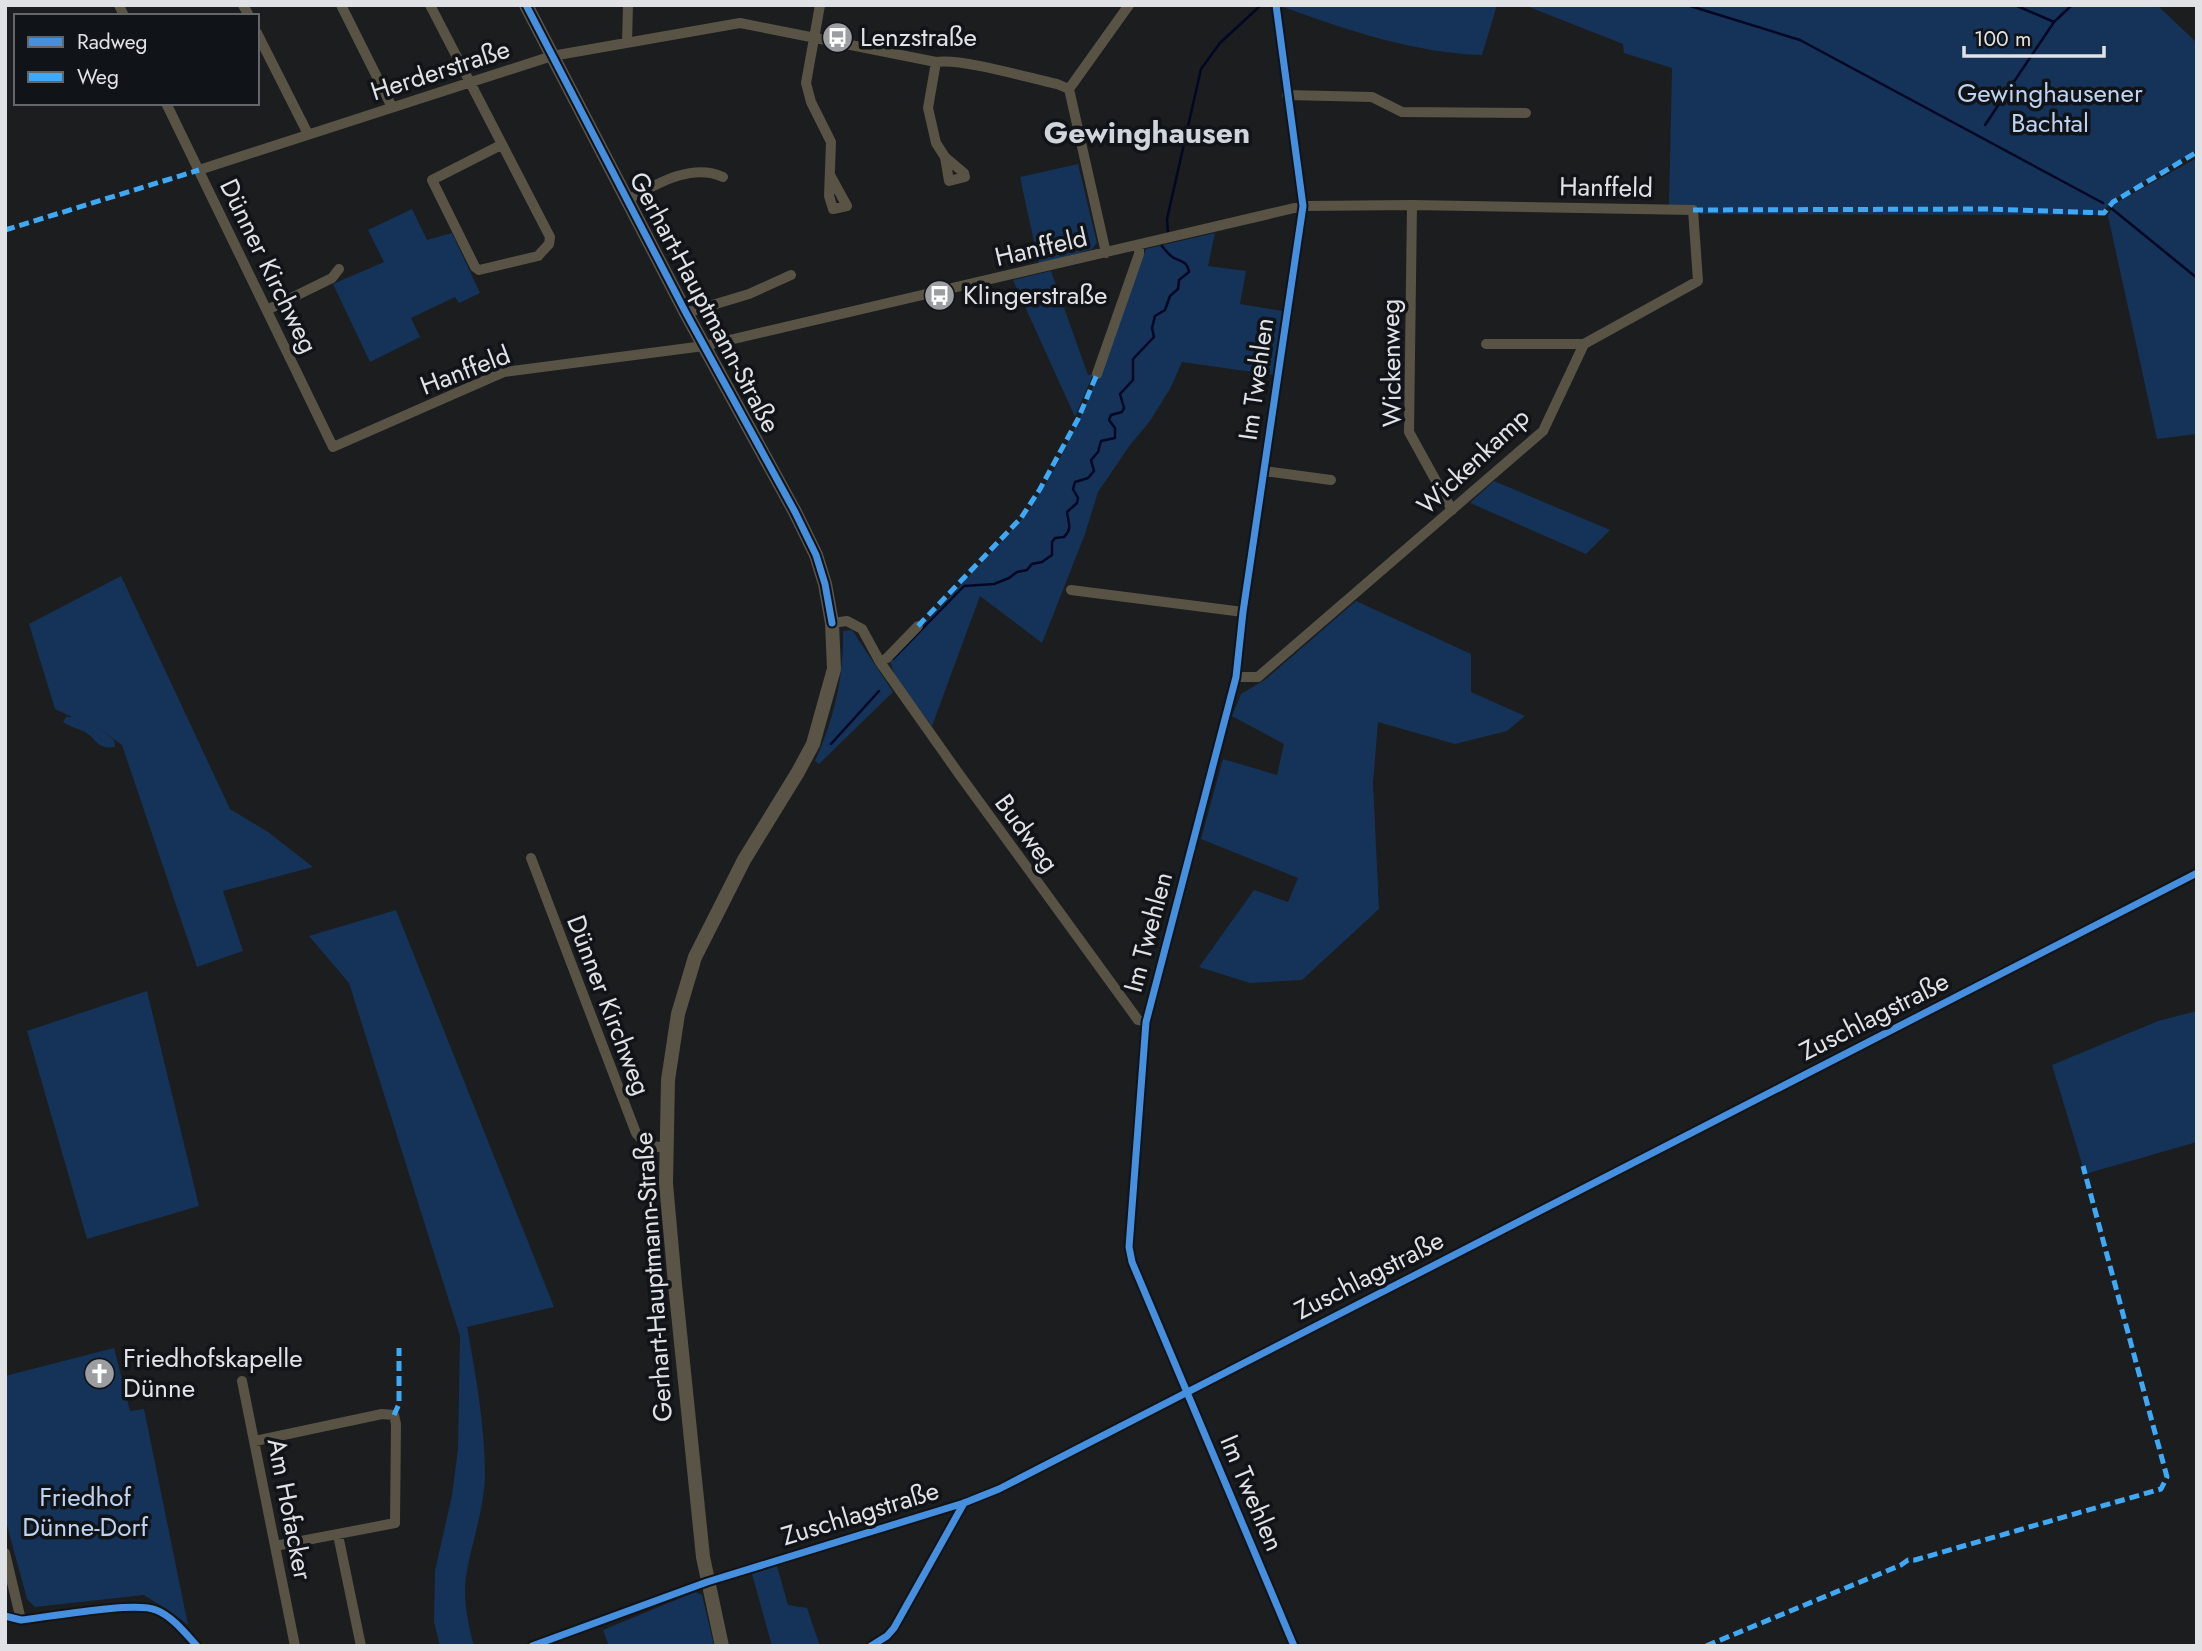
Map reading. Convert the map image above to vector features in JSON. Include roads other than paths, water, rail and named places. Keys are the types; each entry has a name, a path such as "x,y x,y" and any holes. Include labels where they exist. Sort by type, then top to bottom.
{"street":[{"path":"341,5 392,107"},
{"path":"430,5 500,145 550,237 549,244 538,256 479,270 475,267 432,180 500,145"},
{"name":"Gerhart-Hauptmann-Straße","path":"526,5 686,313 816,555 825,584 832,623 834,669 813,744 744,860 695,957 678,1014 668,1080 666,1182 676,1297 707,1582 722,1646"},
{"path":"627,42 628,5"},
{"path":"820,5 806,83 811,102 831,142 830,175"},
{"path":"1106,253 1069,89 1129,5"},
{"name":"Im Twehlen","path":"1276,5 1303,206 1243,612 1236,677 1146,1022 1129,1247 1132,1262 1294,1646"},
{"name":"Herderstraße","path":"199,170 552,56 740,23 936,62 973,66 1069,89"},
{"path":"259,37 309,134"},
{"path":"936,62 928,107 936,143 945,157"},
{"path":"1287,96 1373,97 1402,112 1526,113"},
{"name":"Dünner Kirchweg","path":"167,105 333,447"},
{"path":"627,200 670,178 709,170 723,177"},
{"name":"Wickenweg","path":"1412,205 1409,432 1452,510"},
{"name":"Hanffeld","path":"333,447 504,372 704,346 1303,206 1693,209 1698,281 1584,344"},
{"path":"1097,374 1139,254 1139,246"},
{"path":"267,310 332,278 339,269"},
{"path":"686,313 749,294 791,275"},
{"path":"1486,344 1584,344"},
{"name":"Wickenkamp","path":"1236,677 1258,677 1543,430 1584,344"},
{"path":"1264,471 1331,480"},
{"path":"1072,590 1243,612"},
{"name":"Budweg","path":"832,623 847,621 862,629 880,662 1138,1020 1146,1022"},
{"path":"880,662 918,626"},
{"name":"Dünner Kirchweg","path":"530,858 635,1133 647,1145 665,1148"},
{"name":"Zuschlagstraße","path":"532,1646 707,1582 964,1503 999,1489 2197,873"},
{"name":"Am Hofacker","path":"242,1381 295,1646"},
{"path":"256,1441 382,1414 394,1415 396,1424 395,1523 275,1546"},
{"path":"872,1646 889,1641 964,1503"},
{"path":"338,1535 361,1646"},
{"path":"5,1553 21,1620"},
{"path":"5,1616 21,1620 135,1606 156,1610 181,1629 197,1646"}],"waterway":[{"path":"1168,234 1167,219 1201,69 1220,43 1261,5"},
{"path":"1687,5 1800,40 2103,203"},
{"path":"2015,5 2054,22"},
{"path":"1985,125 2054,22 2072,5"},
{"path":"2111,208 2197,278"},
{"path":"893,659 964,586 994,584 1027,570 1032,564 1042,562 1052,555 1052,542 1055,538 1067,534 1067,512 1077,503 1078,498 1073,489 1075,482 1088,478 1094,471 1091,460 1098,452 1101,441 1115,438 1115,428 1109,420 1111,415 1122,412 1124,408 1120,394 1133,380 1133,359 1154,337 1152,328 1155,316 1165,310 1170,296 1178,289 1179,280 1189,272 1185,264 1172,257 1162,246"},
{"path":"831,744 879,691"}],"place":[{"name":"Lenzstraße","path":"837,37"},
{"name":"Klingerstraße","path":"940,295"},
{"name":"Friedhofskapelle Dünne","path":"100,1373"}],"district":[{"name":"Gewinghausen","path":"1147,133"}],"park label":[{"name":"Gewinghausener Bachtal","path":"2050,108"},
{"name":"Friedhof Dünne-Dorf","path":"85,1512"}]}
